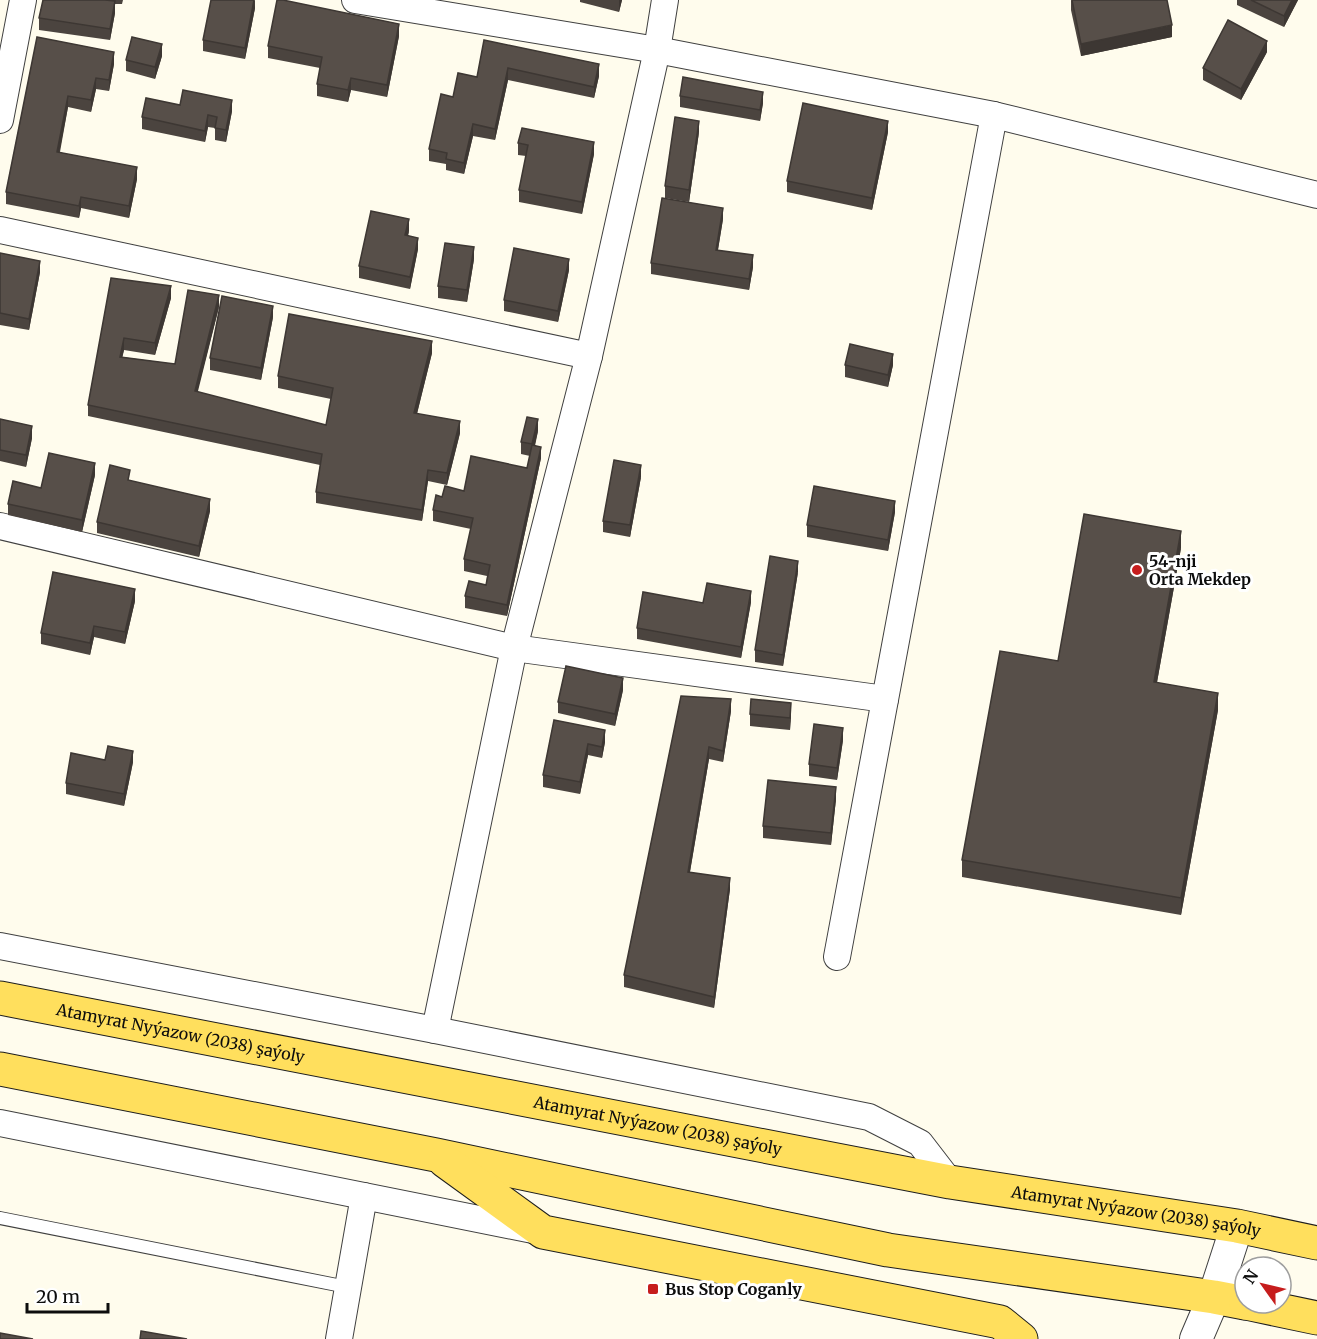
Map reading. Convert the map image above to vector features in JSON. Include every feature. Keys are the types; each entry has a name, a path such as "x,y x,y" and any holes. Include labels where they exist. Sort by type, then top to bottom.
{"main road":[{"name":"Atamyrat Nyýazow (2038) şaýoly","path":"0,998 950,1182 1237,1226 1317,1243"},
{"path":"0,1069 436,1155 888,1250 1233,1301"},
{"path":"436,1155 543,1232 1000,1322 1021,1339"},
{"path":"787,1280 888,1250"},
{"path":"1293,1313 1317,1318"}],"street":[{"path":"0,120 23,0"},
{"path":"355,0 657,50 994,115 1317,195"},
{"path":"435,1030 514,648 589,356 657,50 665,0"},
{"path":"837,957 994,115"},
{"path":"0,230 589,356"},
{"path":"0,526 514,648 885,699"},
{"path":"0,946 869,1117 920,1143 950,1182"},
{"path":"0,1123 543,1232"},
{"path":"339,1339 364,1196"},
{"path":"1236,1255 1237,1226"},
{"path":"1196,1339 1233,1303"}],"lane":[{"path":"0,1218 347,1287"}],"building":[{"path":"43,0 115,1 110,29 39,18"},
{"path":"211,0 254,0 245,48 203,40"},
{"path":"277,0 399,24 387,85 351,78 348,90 317,84 322,57 268,46"},
{"path":"1072,0 1167,0 1172,25 1081,44"},
{"path":"1251,0 1292,0 1284,16"},
{"path":"1228,20 1267,41 1241,89 1203,68"},
{"path":"37,37 114,52 109,80 96,78 91,100 68,96 57,152 137,167 129,206 81,197 79,206 6,192"},
{"path":"132,37 162,44 155,67 126,60"},
{"path":"484,40 599,64 594,87 508,68 495,129 473,124 464,163 446,159 447,153 429,149 441,94 453,97 458,73 477,77"},
{"path":"683,77 763,92 760,110 680,96"},
{"path":"183,90 232,100 226,130 215,128 217,117 208,115 205,131 142,117 146,98 180,105"},
{"path":"803,103 888,121 872,198 787,181"},
{"path":"675,117 699,121 689,190 665,186"},
{"path":"522,128 594,142 582,202 519,190 528,145 518,143"},
{"path":"662,198 723,208 716,250 753,255 749,279 651,263"},
{"path":"371,211 409,219 405,235 418,238 410,277 359,266"},
{"path":"445,243 474,247 467,290 438,286"},
{"path":"514,248 569,259 558,311 504,300"},
{"path":"0,253 40,261 29,319 0,313"},
{"path":"111,278 171,286 155,343 124,338 120,357 175,364 188,290 219,295 195,391 326,425 333,388 278,376 289,314 432,341 414,413 460,421 447,473 428,470 422,510 316,492 322,454 88,405"},
{"path":"222,296 273,306 261,368 210,358"},
{"path":"850,344 893,354 888,375 845,365"},
{"path":"527,417 538,419 532,444 521,442"},
{"path":"0,419 32,426 26,455 0,450"},
{"path":"532,445 541,447 507,605 465,596 469,581 486,585 490,565 464,559 473,518 433,510 436,495 442,497 445,486 464,491 471,456 527,468"},
{"path":"49,453 95,463 82,520 8,504 13,481 41,488"},
{"path":"614,460 641,465 630,525 603,521"},
{"path":"110,465 130,470 128,480 210,499 199,546 97,522"},
{"path":"814,486 895,501 888,540 807,525"},
{"path":"1084,514 1181,531 1154,682 1218,693 1181,898 962,860 1000,651 1058,661"},
{"path":"770,556 798,561 783,655 755,650"},
{"path":"53,572 135,589 125,632 94,626 90,643 41,633"},
{"path":"707,583 751,591 741,647 637,628 643,592 703,603"},
{"path":"566,666 623,678 615,714 558,702"},
{"path":"681,696 731,699 723,751 709,747 688,872 730,878 714,997 624,975"},
{"path":"751,699 791,703 790,718 750,714"},
{"path":"554,720 605,730 602,747 588,744 580,782 543,775"},
{"path":"814,724 843,728 837,768 809,764"},
{"path":"108,746 133,751 124,794 66,783 71,753 105,760"},
{"path":"768,780 836,787 831,833 763,826"},
{"path":"141,1331 187,1339 140,1339"},
{"path":"0,1333 33,1339 0,1339"}],"place":[{"name":"54-nji Orta Mekdep","path":"1137,570"},
{"name":"Bus Stop Coganly","path":"653,1289"}]}
